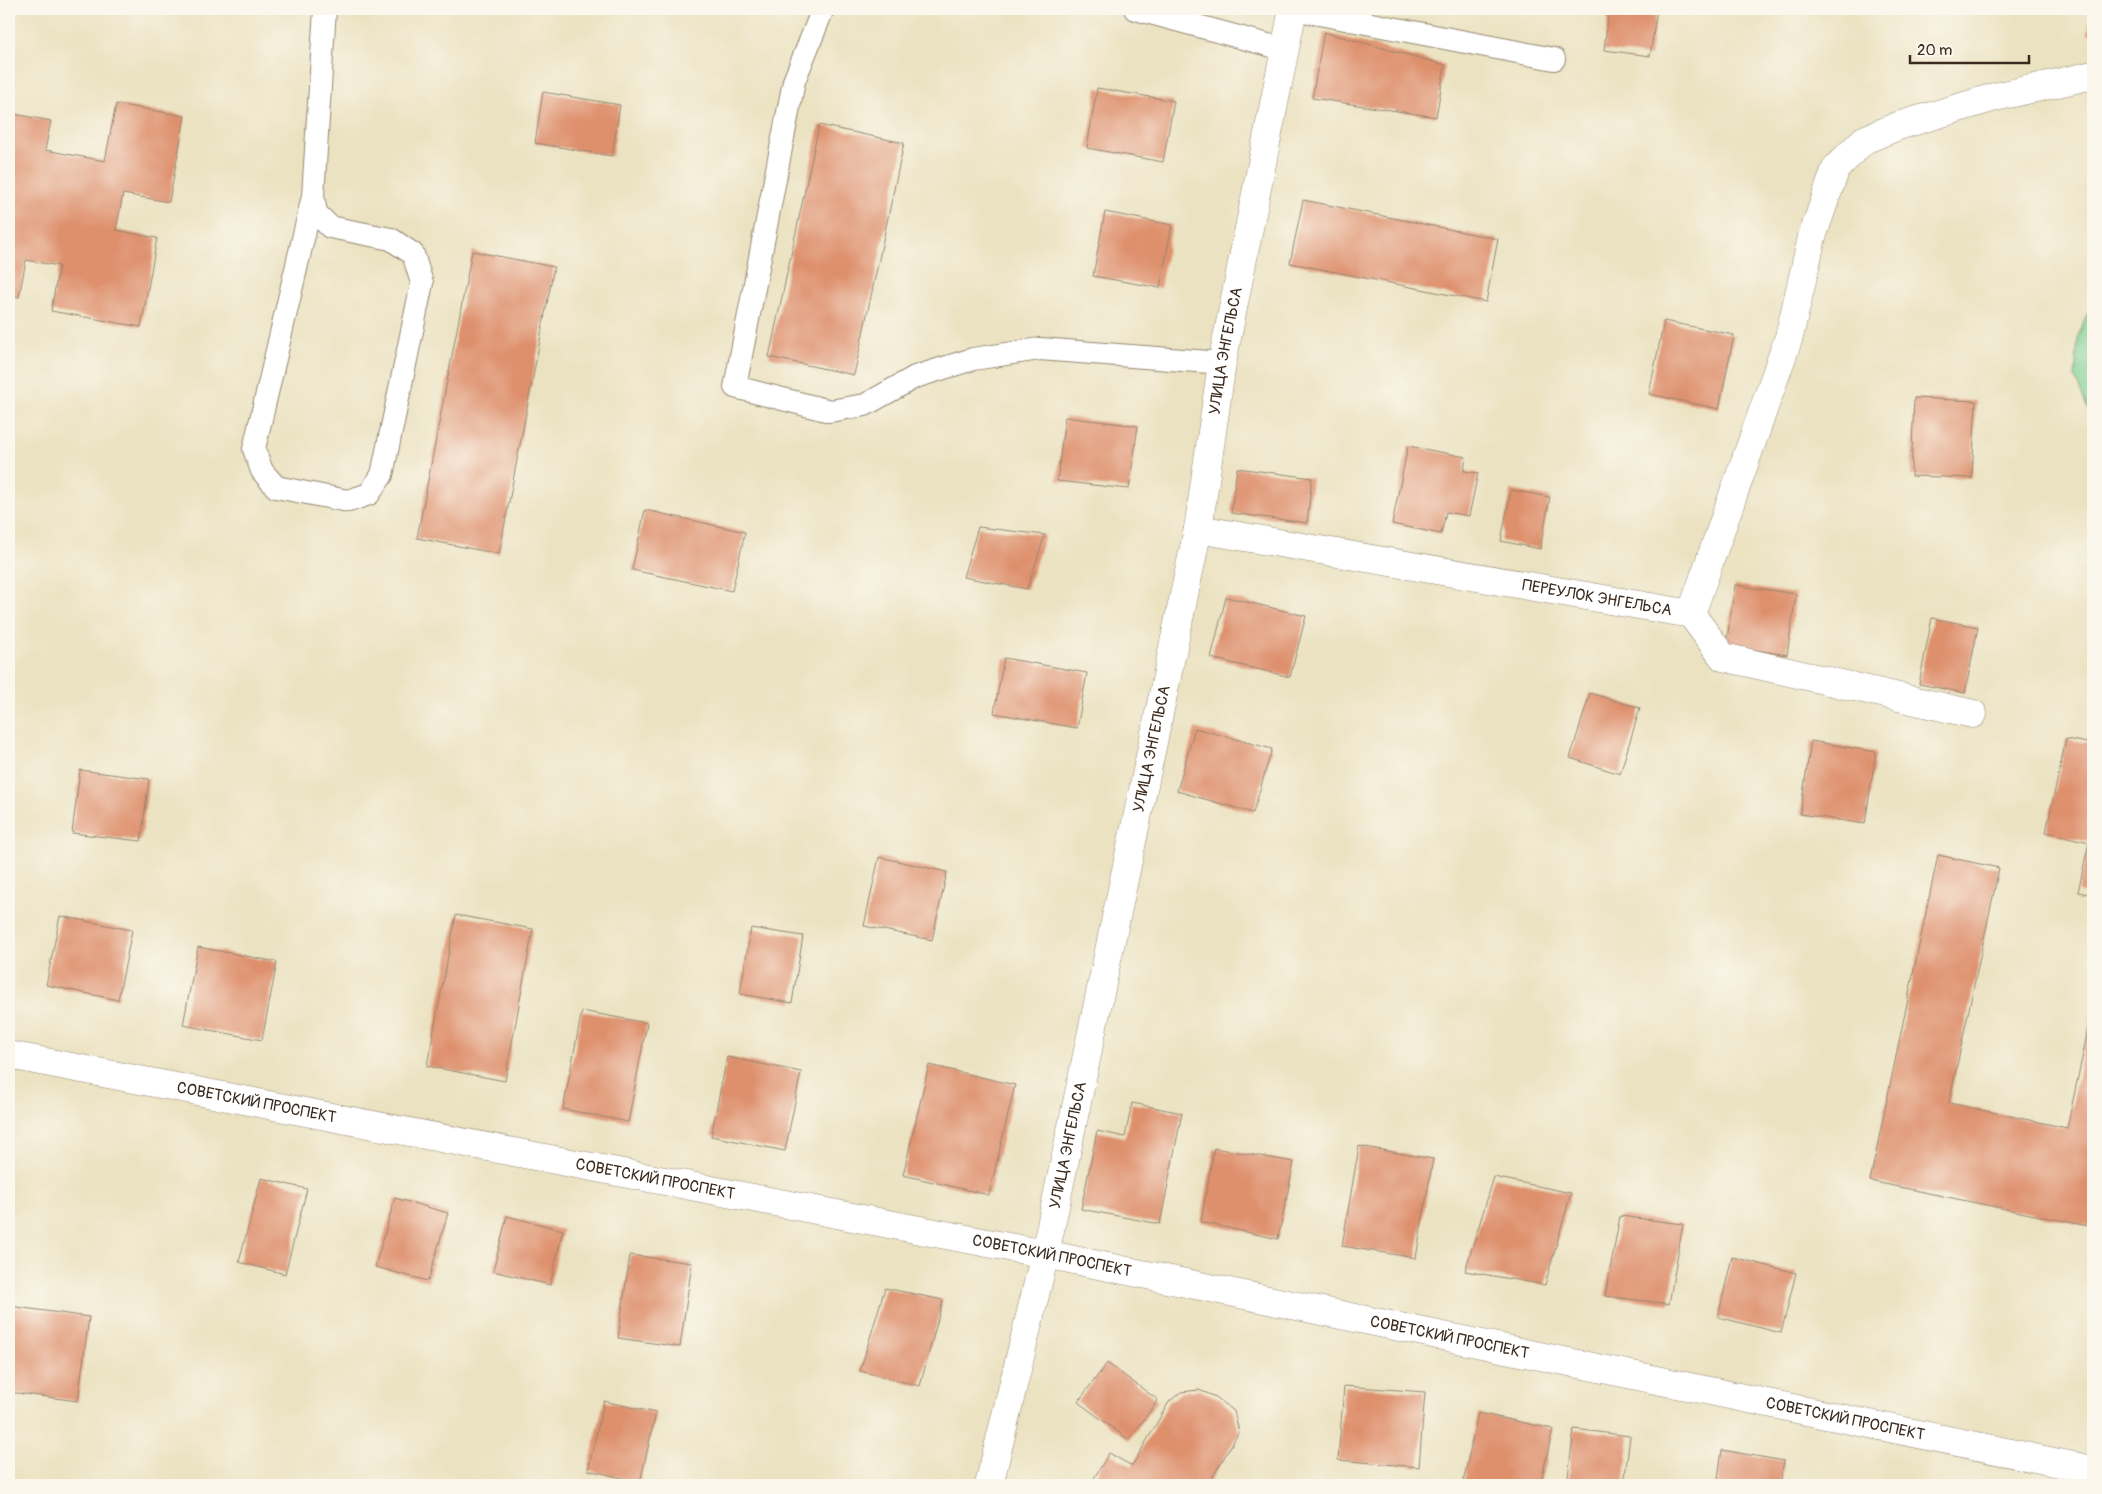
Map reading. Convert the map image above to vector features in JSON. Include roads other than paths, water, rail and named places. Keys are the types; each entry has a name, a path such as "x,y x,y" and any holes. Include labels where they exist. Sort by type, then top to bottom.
{"street":[{"name":"УЛИЦА ЭНГЕЛЬСА","path":"989,1485 1045,1254 1198,529 1222,363 1283,49 1293,9"},
{"path":"1691,614 1789,337 1812,237 1836,168 1864,140 1898,126 1994,97 2093,76"},
{"name":"ПЕРЕУЛОК ЭНГЕЛЬСА","path":"1198,529 1691,614 1723,658 1973,714"},
{"name":"СОВЕТСКИЙ ПРОСПЕКТ","path":"9,1055 1045,1254 2093,1470"}],"lane":[{"path":"313,196 316,213 330,227 391,239 413,254 422,283 382,475 369,494 348,501 276,487 262,471 254,449 313,196 325,9"},
{"path":"823,9 794,81 734,387 830,411 865,405 915,377 973,359 1040,349 1222,363"},
{"path":"1135,9 1283,49"},
{"path":"1293,9 1554,59"}]}
